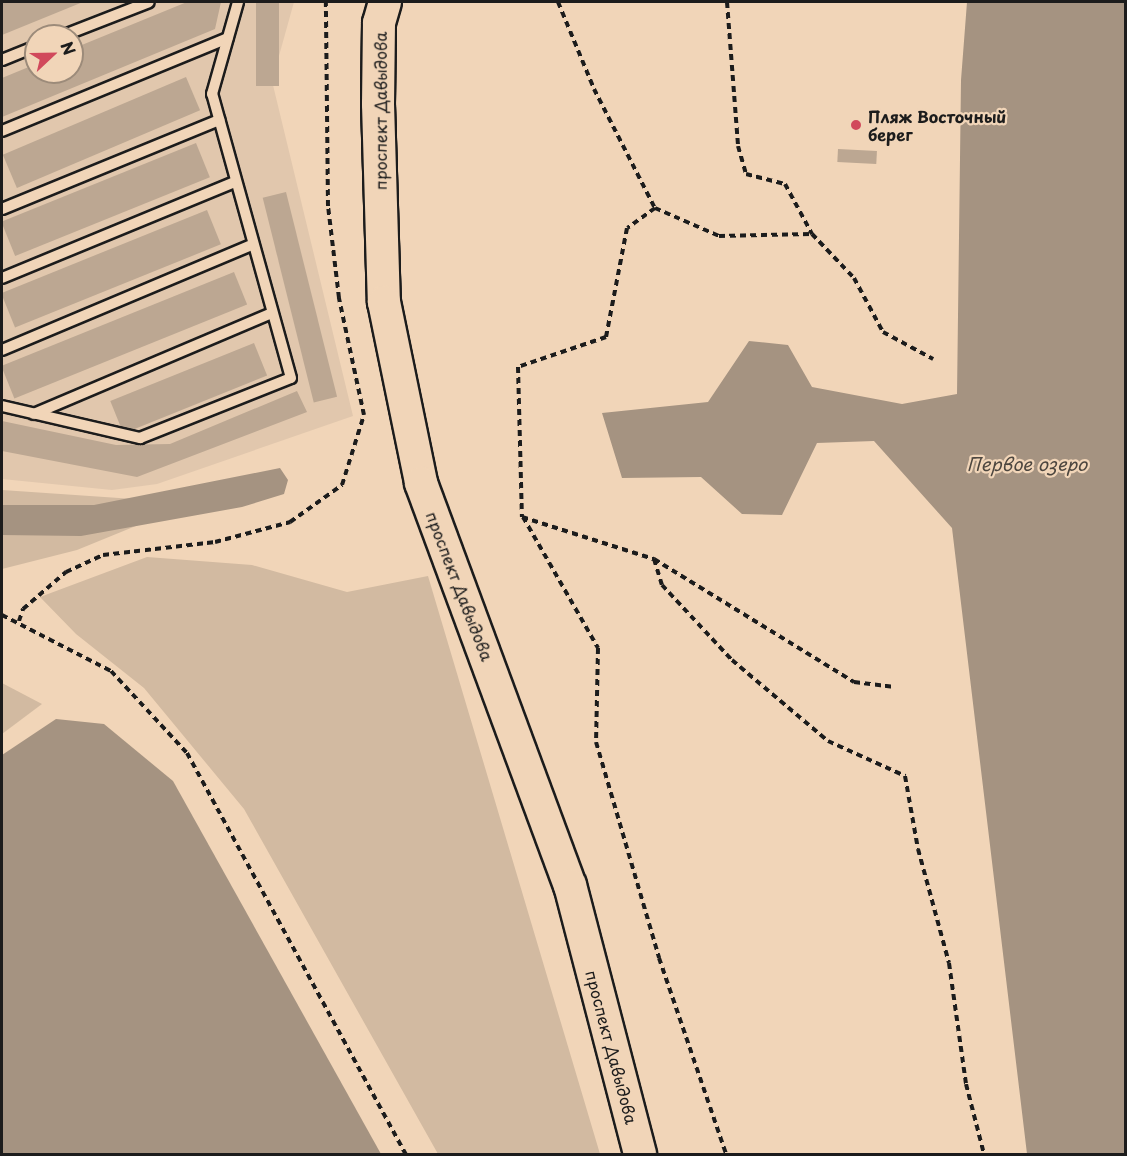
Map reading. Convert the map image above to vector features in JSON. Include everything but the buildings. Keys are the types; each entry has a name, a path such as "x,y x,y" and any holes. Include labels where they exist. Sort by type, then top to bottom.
{"street":[{"name":"проспект Давыдова","path":"385,2 380,23 378,104 384,302 421,483 570,885 640,1155"}],"lane":[{"path":"84,27 149,2"},
{"path":"2,406 140,438 291,378 270,314 212,94 238,2"},
{"path":"2,131 228,38"},
{"path":"2,60 24,51"},
{"path":"2,209 219,120"},
{"path":"2,278 235,182"},
{"path":"2,350 252,245"},
{"path":"34,414 270,314"}],"path":[{"path":"558,2 594,89 655,208 719,236 812,234"},
{"path":"727,2 738,146 746,174 785,184 812,234 854,278 883,332 933,359"},
{"path":"655,208 627,228 606,337 518,367 522,517 598,648 596,742 659,958 726,1155"},
{"path":"522,517 654,558 854,682 895,687"},
{"path":"654,558 662,585 732,660 828,741 905,776 918,849 949,963 966,1084 984,1155"},
{"path":"2,615 111,671 188,753 406,1155"}],"shaded area":[{"path":"2,2 294,2 272,81 353,416 157,484 112,490 2,479"},
{"path":"2,490 192,503 77,550 2,569"},
{"path":"147,557 252,565 347,592 428,576 600,1154 438,1154 244,809 144,688 76,634 40,597"},
{"path":"2,683 42,704 2,734"}],"water":[{"name":"Первое озеро","path":"967,2 1125,2 1125,1154 1027,1154 952,528 874,441 817,443 782,515 742,514 701,477 622,478 602,413 708,402 749,341 788,345 812,387 902,404 957,394 961,80"},
{"path":"280,468 288,480 284,494 242,507 81,536 2,535 2,505 94,505"},
{"path":"56,719 104,724 173,781 381,1154 2,1154 2,755"}],"place":[{"name":"Пляж Восточный берег","path":"856,125"}]}
